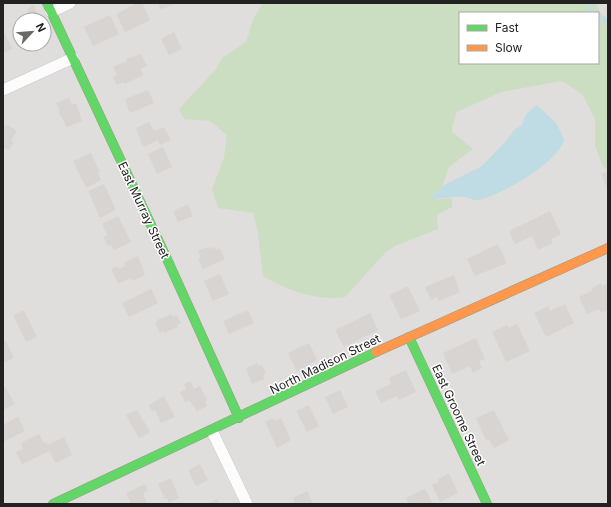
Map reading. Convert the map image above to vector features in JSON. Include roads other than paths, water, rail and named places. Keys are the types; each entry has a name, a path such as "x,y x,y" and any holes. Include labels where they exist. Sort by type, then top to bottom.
{"street":[{"path":"49,7 70,3"},
{"name":"East Murray Street","path":"49,7 239,418"},
{"path":"3,90 73,58"},
{"name":"North Madison Street","path":"53,504 212,431 409,337 608,248"},
{"name":"East Groome Street","path":"409,337 487,504"},
{"path":"212,431 247,504"}],"water":[{"path":"537,105 556,123 564,139 560,148 552,158 515,185 489,197 479,200 465,197 432,199 433,195 446,184 482,166 506,141 514,130 522,125 526,114"}],"waterway":[{"path":"590,3 592,12"},
{"path":"599,18 603,17 608,24"}]}
